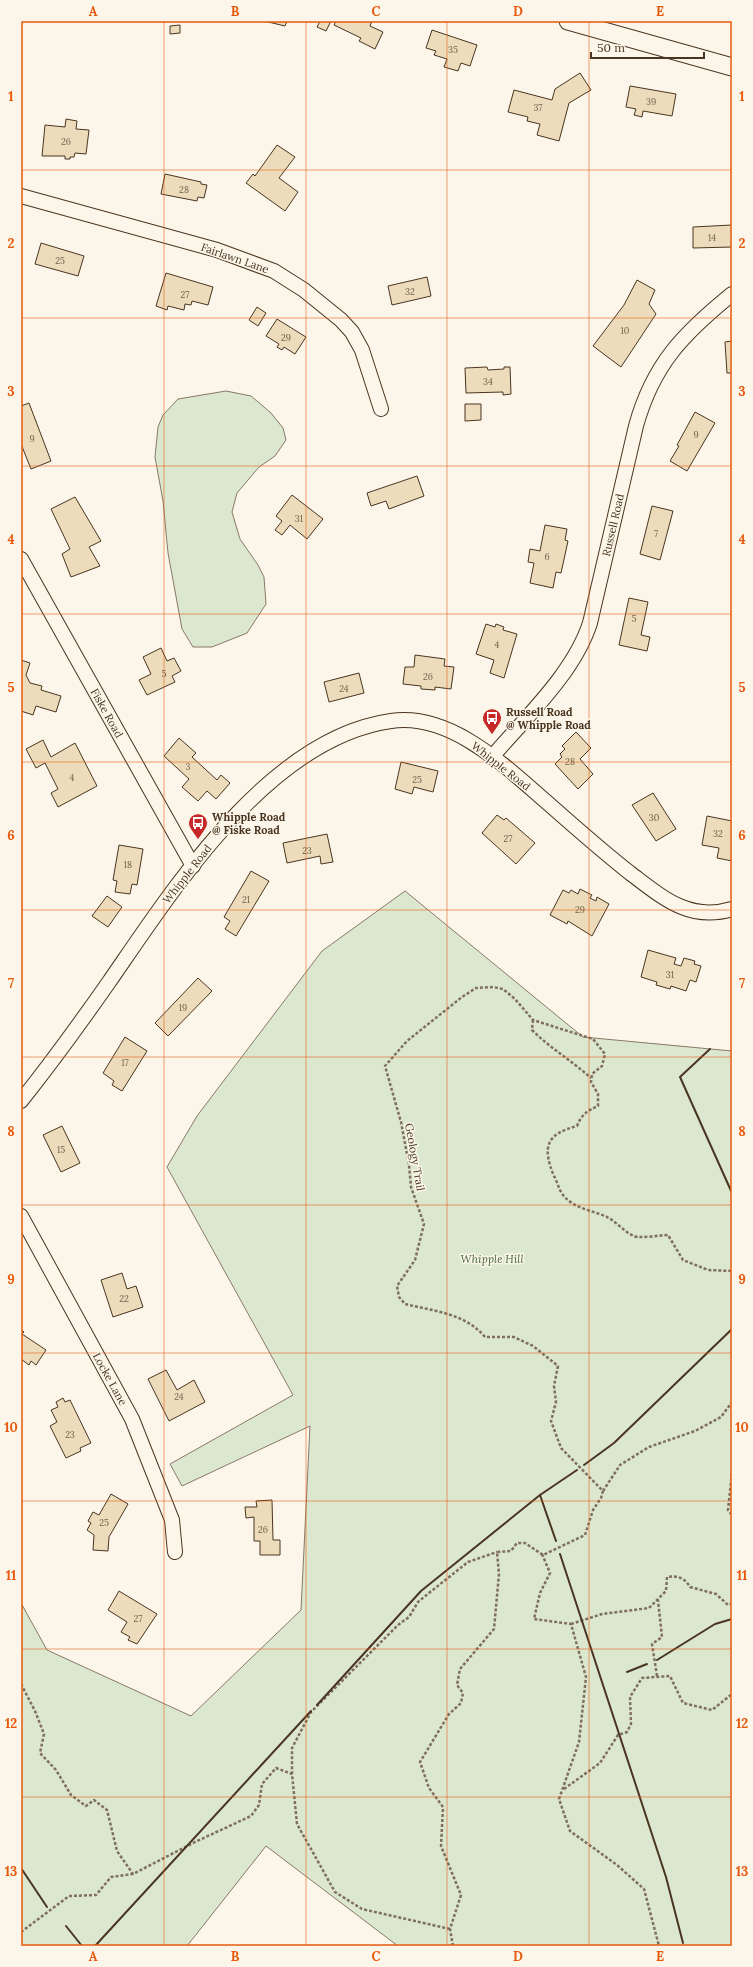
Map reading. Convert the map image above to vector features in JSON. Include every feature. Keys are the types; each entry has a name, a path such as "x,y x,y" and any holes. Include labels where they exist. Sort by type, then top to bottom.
{"street":[{"path":"568,21 732,67"},
{"name":"Fairlawn Lane","path":"21,196 217,250 274,271 304,290 341,320 352,332 362,350 381,409"},
{"name":"Russell Road","path":"492,757 569,667 584,642 590,623 638,420 653,381 669,356 689,330 732,294"},
{"name":"Fiske Road","path":"21,559 193,866"},
{"name":"Whipple Road","path":"21,1100 72,1034 159,909 228,823 273,779 308,753 328,742 362,728 396,720 422,722 460,736 492,757 663,899 680,907 697,912 716,912 732,909"},
{"name":"Locke Lane","path":"21,1216 132,1419 172,1520 175,1552"}],"path":[{"name":"Geology Trail","path":"533,1020 515,999 502,989 493,987 476,988 462,997 408,1042 385,1066 401,1122 409,1164 411,1187 424,1224 415,1260 397,1286 399,1297 404,1304 462,1318 478,1328 485,1337 514,1336 533,1346 558,1366 554,1386 556,1402 550,1421 561,1448 603,1491"},
{"path":"592,1078 545,1042 532,1030 533,1020 593,1039 605,1054 602,1066 592,1074 592,1078 591,1082 598,1094 598,1106 586,1111 581,1116 577,1126 564,1129 554,1135 547,1149 550,1166 563,1195 578,1206 592,1213 607,1217 636,1237 668,1235 683,1260 708,1270 732,1271"},
{"path":"543,1555 585,1535 593,1510 601,1498 603,1491 620,1465 649,1447 695,1431 708,1424 720,1417 732,1402"},
{"path":"732,1473 728,1510 732,1514"},
{"path":"450,1929 362,1909 335,1892 297,1824 292,1774 292,1748 311,1712 398,1625 409,1616 418,1602 429,1593 468,1562 497,1552 510,1551 517,1544 525,1544 543,1555 550,1573 540,1593 534,1619 571,1624 602,1614 648,1608 666,1591 667,1577 675,1575 687,1582 690,1587 716,1594 728,1605 732,1604"},
{"path":"453,1946 450,1929 461,1895 441,1846 443,1807 429,1788 420,1762 449,1714 461,1703 463,1693 457,1685 460,1668 494,1629 499,1574 497,1552"},
{"path":"656,1676 652,1644 662,1637 658,1600"},
{"path":"571,1624 586,1677 579,1742 559,1799 570,1832 617,1865 644,1889 659,1946"},
{"path":"563,1789 600,1763 618,1735 627,1732 631,1724 630,1697 642,1678 670,1676 683,1703 712,1710 732,1694"},
{"path":"21,1684 35,1711 44,1734 40,1753 56,1770 71,1795 86,1806 94,1800 107,1810 117,1851 133,1874"},
{"path":"21,1932 69,1896 96,1895 111,1877 133,1874 195,1842 251,1816 259,1805 262,1784 276,1768 292,1774"}],"green space":[{"path":"226,391 251,396 271,413 283,428 286,440 275,456 259,467 237,493 232,512 240,539 258,565 264,577 266,604 247,633 212,647 193,647 182,629 168,553 163,501 155,457 158,427 163,415 178,399"},
{"name":"Whipple Hill","path":"405,891 583,1037 732,1051 732,1946 398,1946 266,1846 187,1946 21,1946 21,1603 47,1650 191,1716 301,1610 310,1426 182,1486 170,1464 293,1395 167,1167 197,1116 322,951"}],"building":[{"path":"264,21 287,21 285,26"},
{"path":"320,21 331,21 326,31 317,27"},
{"path":"336,21 372,21 370,26 383,32 375,49 359,41 361,38 334,25"},
{"path":"180,25 180,33 170,34 170,26"},
{"path":"432,30 477,45 470,66 461,63 458,71 444,67 447,59 434,55 436,51 426,48"},
{"path":"580,73 591,90 569,103 559,141 537,135 540,124 527,121 528,117 508,112 514,90 552,100 555,89"},
{"path":"630,86 676,94 672,116 643,111 642,117 634,115 636,109 626,107"},
{"path":"66,119 77,121 76,129 89,130 86,154 75,153 74,157 70,157 70,159 65,159 65,156 42,156 45,125 65,127"},
{"path":"277,145 295,157 279,178 298,192 285,211 246,183 253,174 255,176"},
{"path":"165,174 201,182 201,184 207,185 204,198 198,197 197,201 161,194"},
{"path":"732,225 732,247 693,248 693,227"},
{"path":"41,243 84,256 78,276 35,264"},
{"path":"166,273 213,287 208,305 192,301 191,305 185,304 184,310 168,306 167,310 156,306"},
{"path":"427,277 431,296 392,305 388,286"},
{"path":"637,280 655,290 649,304 656,314 621,367 593,346 624,305"},
{"path":"257,307 266,313 258,326 249,320"},
{"path":"277,319 306,337 295,354 284,347 282,350 277,347 279,344 266,336"},
{"path":"732,341 732,373 727,373 725,342"},
{"path":"487,367 488,370 510,367 511,394 503,395 503,392 466,393 465,368"},
{"path":"29,403 51,461 31,469 21,444 21,406"},
{"path":"465,404 481,404 481,420 465,421"},
{"path":"695,412 715,423 687,471 670,461"},
{"path":"417,476 424,496 389,509 386,501 371,506 367,493"},
{"path":"292,495 323,519 307,539 290,525 282,535 275,530 282,521 276,516"},
{"path":"75,497 101,541 89,547 100,566 71,577 62,554 70,549 51,509"},
{"path":"652,506 673,511 660,560 640,554"},
{"path":"545,525 567,529 565,540 568,541 561,573 556,572 553,588 530,583 534,563 528,562 530,549 540,551"},
{"path":"629,598 648,602 641,635 650,637 647,651 619,645"},
{"path":"486,624 495,627 496,624 504,627 503,630 517,634 504,678 490,673 494,660 476,654"},
{"path":"161,648 167,661 174,658 181,671 172,676 175,682 147,695 139,680 151,674 143,657"},
{"path":"415,655 445,659 444,666 454,667 451,689 435,687 435,690 421,689 421,686 403,684 405,667 414,667"},
{"path":"21,660 30,663 26,675 30,683 42,686 41,690 61,696 56,712 36,706 33,715 21,711"},
{"path":"359,673 364,693 329,702 324,682"},
{"path":"576,732 591,748 580,759 593,774 578,789 555,764 562,757 560,754 565,749 562,746"},
{"path":"179,738 196,753 192,757 217,780 221,775 230,783 216,799 207,791 198,801 182,787 189,779 164,756"},
{"path":"43,740 51,757 75,743 97,786 58,807 51,793 58,789 45,763 36,768 26,749"},
{"path":"401,762 438,771 433,792 414,787 412,794 395,789"},
{"path":"653,793 676,829 656,841 632,805"},
{"path":"497,815 504,820 506,818 535,843 516,864 482,833"},
{"path":"707,816 732,821 732,861 717,858 719,848 702,845"},
{"path":"327,834 333,862 321,864 320,856 287,863 283,843"},
{"path":"119,845 143,849 137,885 132,884 130,894 115,892 117,881 113,880"},
{"path":"251,871 269,881 236,936 225,929 230,921 224,917"},
{"path":"580,889 592,895 590,898 596,901 597,897 609,904 592,936 568,921 567,924 550,915 563,890 569,893 571,890 578,894"},
{"path":"107,896 122,907 108,927 92,916"},
{"path":"648,950 676,958 674,964 681,966 684,958 695,961 694,964 701,966 696,982 690,980 686,991 671,986 670,989 656,985 657,982 641,977"},
{"path":"198,978 212,991 168,1036 155,1023"},
{"path":"125,1037 147,1051 122,1091 112,1085 114,1081 103,1073"},
{"path":"62,1126 80,1163 61,1172 43,1135"},
{"path":"122,1273 127,1289 136,1286 143,1307 113,1317 101,1280"},
{"path":"21,1330 24,1332 22,1334 46,1350 36,1365 31,1361 29,1365 21,1359"},
{"path":"166,1370 177,1390 194,1380 205,1402 169,1421 148,1379"},
{"path":"63,1398 65,1402 70,1400 91,1443 80,1448 81,1451 66,1458 50,1426 57,1422 51,1410 58,1407 56,1402"},
{"path":"111,1494 128,1504 109,1537 108,1551 93,1550 94,1535 87,1530 91,1523 88,1521 93,1512 99,1515"},
{"path":"272,1500 273,1540 280,1540 280,1555 260,1555 260,1541 254,1541 254,1517 246,1518 245,1507 257,1507 256,1501"},
{"path":"119,1591 157,1614 137,1644 128,1640 130,1637 121,1632 127,1622 108,1610"}],"wall":[{"path":"710,1049 680,1077 732,1193"},
{"path":"584,1465 614,1443 732,1329"},
{"path":"317,1705 421,1591 540,1495 577,1470"},
{"path":"540,1495 556,1541"},
{"path":"560,1554 666,1877 683,1943"},
{"path":"657,1660 715,1624 732,1619"},
{"path":"627,1672 647,1664"},
{"path":"95,1946 311,1711"},
{"path":"21,1868 47,1907"},
{"path":"66,1926 82,1946"}],"place":[{"name":"Russell Road @ Whipple Road","path":"492,735"},
{"name":"Whipple Road @ Fiske Road","path":"198,840"}]}
